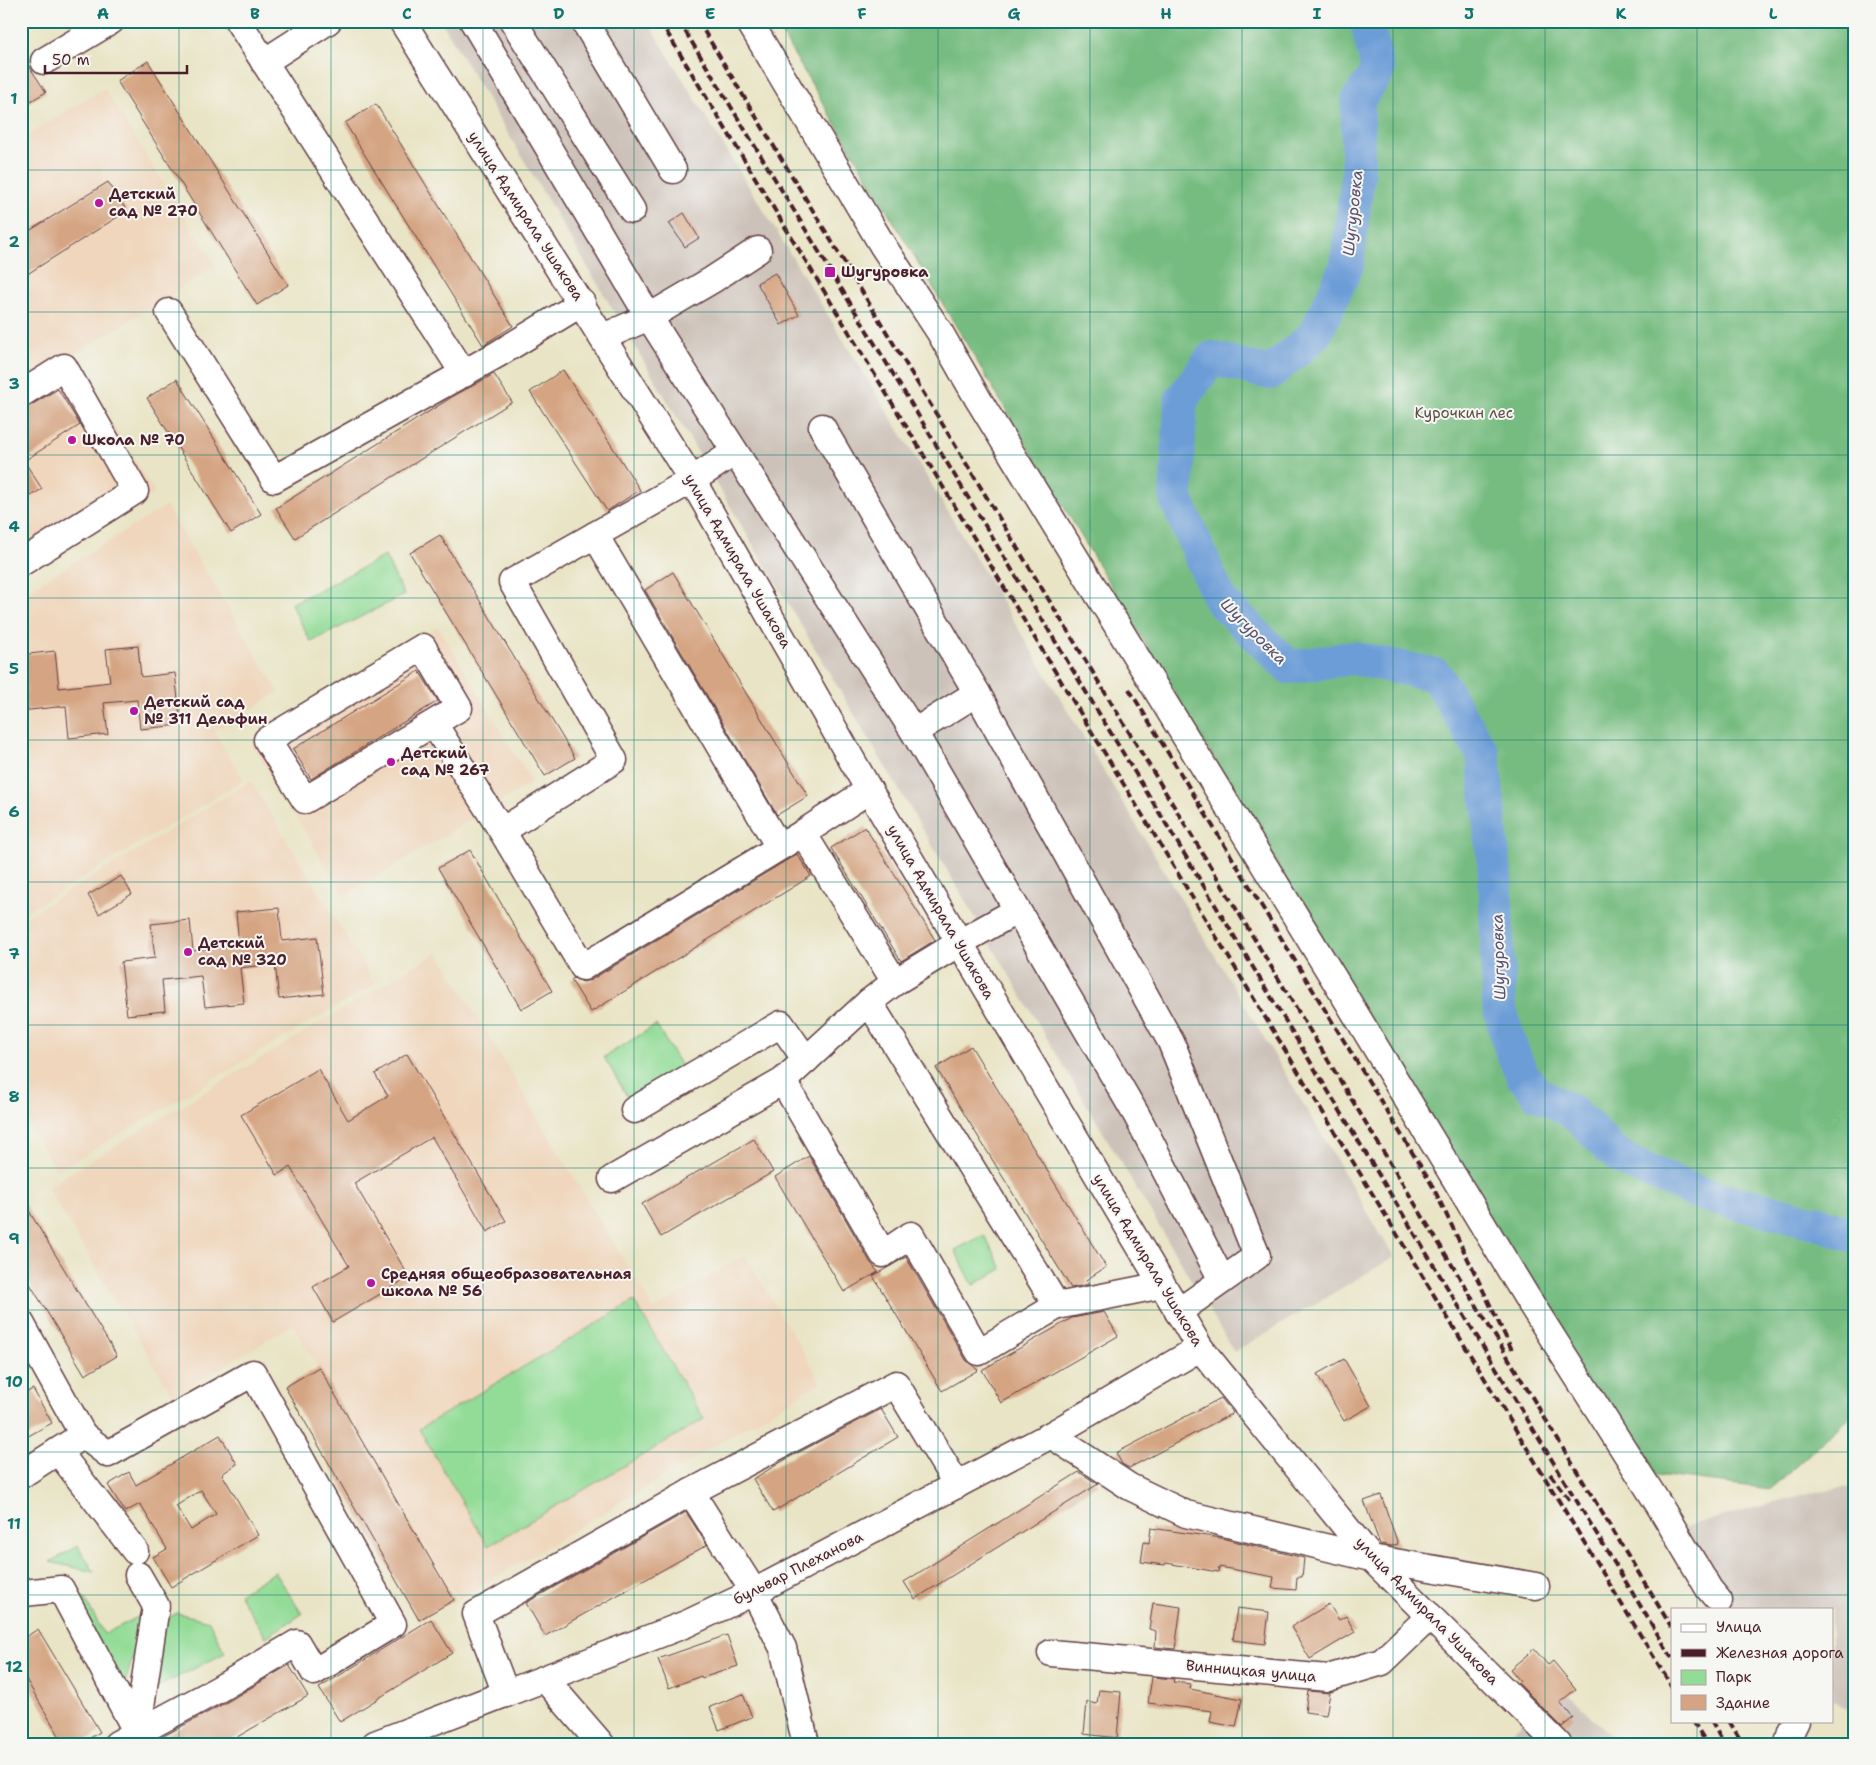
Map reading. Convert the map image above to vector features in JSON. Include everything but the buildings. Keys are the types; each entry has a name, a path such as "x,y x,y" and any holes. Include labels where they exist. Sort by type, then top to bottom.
{"street":[{"path":"44,61 111,21"},
{"path":"238,21 464,374"},
{"path":"264,62 328,21"},
{"name":"улица Адмирала Ушакова","path":"402,21 582,303 692,480 869,790 1200,1348 1371,1558 1558,1744"},
{"path":"473,21 649,317 914,732 1136,1116 1222,1280"},
{"path":"513,21 632,210"},
{"path":"584,21 673,170"},
{"path":"749,21 883,246 939,331 978,399 1347,1000 1526,1296 1659,1505 1708,1589 1719,1601"},
{"path":"603,337 649,317 758,250"},
{"path":"169,312 274,480 464,374 582,303"},
{"path":"21,394 64,367 135,491 21,563"},
{"path":"822,427 978,693 1174,1052 1257,1256 1178,1312"},
{"path":"502,831 614,760 512,582 692,480 735,452"},
{"path":"595,535 778,847"},
{"path":"423,647 459,708 434,724 305,800 267,740 423,647"},
{"path":"914,732 978,693"},
{"path":"434,724 502,831 583,967 803,833 869,790"},
{"path":"803,833 894,982"},
{"path":"612,1179 783,1080 869,1002 894,982 1016,911"},
{"path":"869,1002 1057,1306"},
{"path":"634,1110 781,1024 806,1060"},
{"path":"783,1080 883,1254 911,1235 979,1352 1057,1306 1162,1285"},
{"path":"21,1323 31,1362 83,1435 108,1454 253,1373 393,1624 314,1672 297,1643 219,1689 127,1738"},
{"name":"бульвар Плеханова","path":"375,1744 686,1624 754,1592 1051,1436 1200,1348"},
{"path":"506,1694 476,1614 691,1492 896,1384 957,1485"},
{"path":"21,1475 83,1435"},
{"path":"1051,1436 1130,1487 1186,1514 1371,1558 1536,1586"},
{"path":"58,1451 136,1563 156,1606 127,1738"},
{"path":"691,1492 754,1592 783,1648 806,1744"},
{"path":"21,1589 24,1593 62,1589 127,1738"},
{"name":"Винницкая улица","path":"1051,1653 1328,1678 1382,1662 1430,1616"},
{"path":"546,1679 601,1744"},
{"path":"1788,1744 1796,1722"}],"shaded area":[{"path":"441,21 647,21 906,442 1394,1257 1234,1352"},
{"name":"Детский сад № 270","path":"104,88 216,266 70,357 155,493 21,576 21,140"},
{"name":"Детский сад № 311 Дельфин","path":"166,506 279,692 214,731 244,780 21,915 21,595"},
{"name":"Детский сад № 267","path":"438,626 532,783 344,896 250,741"},
{"name":"Детский сад № 320","path":"251,781 375,984 57,1171 21,1114 21,920"},
{"name":"Средняя общеобразовательная школа № 56","path":"438,952 654,1310 745,1255 821,1382 458,1600 292,1325 173,1396 47,1187"},
{"path":"1855,1487 1855,1713 1834,1701 1834,1608 1729,1608 1719,1597 1683,1527 1824,1490"},
{"path":"1561,1687 1619,1744 1497,1744"}],"green space":[{"name":"Курочкин лес","path":"774,21 1855,21 1855,1412 1771,1489 1640,1473"},
{"path":"385,556 404,595 311,642 291,604"},
{"path":"656,1025 684,1071 631,1103 604,1057"},
{"path":"984,1235 1002,1269 973,1285 955,1250"},
{"path":"634,1301 704,1419 488,1546 419,1429"},
{"path":"78,1546 94,1572 50,1562"},
{"path":"275,1572 302,1614 266,1637 239,1594"},
{"path":"84,1597 104,1634 146,1613 122,1693 79,1600"},
{"path":"177,1613 209,1621 225,1653 154,1689 162,1622"}],"waterway":[{"name":"Шугуровка","path":"1367,21 1378,71 1358,100 1358,174 1347,265 1315,335 1270,373 1212,358 1181,400 1176,499 1220,600 1289,667 1353,658 1436,675 1483,754 1495,875 1499,1005 1509,1043 1522,1075 1538,1094 1571,1111 1610,1149 1628,1162 1701,1194 1819,1223 1855,1236"}],"railway":[{"path":"660,21 1671,1685"},
{"path":"679,21 1671,1656"},
{"path":"698,21 1671,1626"},
{"path":"1129,689 1432,1185 1512,1350"},
{"path":"1550,1474 1571,1502"},
{"path":"1694,1722 1707,1744"},
{"path":"1712,1722 1724,1744"},
{"path":"1730,1722 1743,1744"}],"place":[{"name":"Детский сад № 270","path":"99,203"},
{"name":"Шугуровка","path":"830,272"},
{"name":"Школа № 70","path":"72,440"},
{"name":"Детский сад № 311 Дельфин","path":"134,711"},
{"name":"Детский сад № 267","path":"391,762"},
{"name":"Детский сад № 320","path":"188,952"},
{"name":"Средняя общеобразовательная школа № 56","path":"371,1283"}]}
